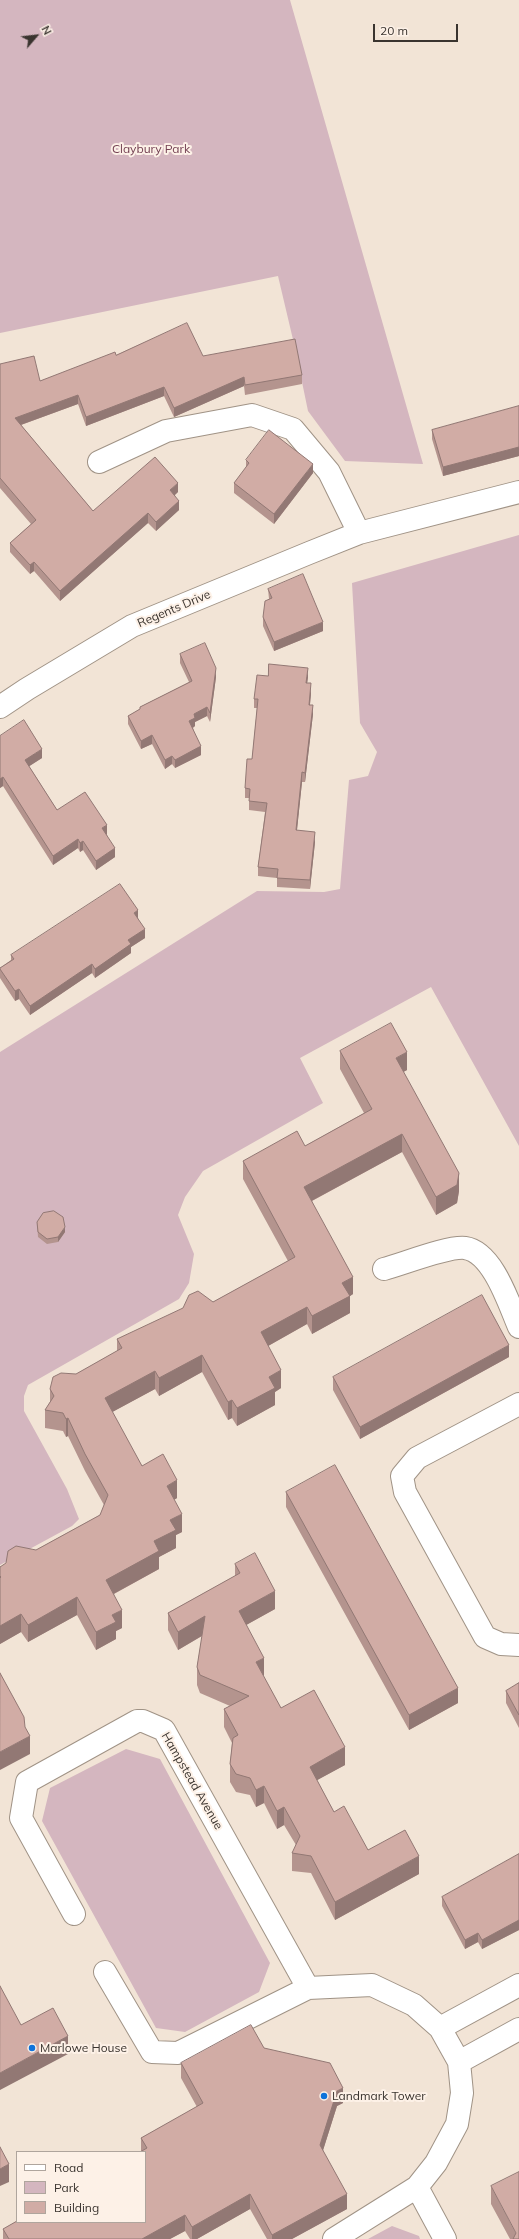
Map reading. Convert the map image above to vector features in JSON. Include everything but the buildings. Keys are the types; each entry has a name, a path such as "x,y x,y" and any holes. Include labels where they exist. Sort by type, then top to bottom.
{"street":[{"path":"99,462 166,431 252,415 294,429 329,472 359,533"},
{"name":"Regents Drive","path":"0,707 27,689 132,626 359,533 519,492"},
{"path":"384,1269 450,1250 466,1248 481,1256 493,1268 519,1327"},
{"path":"519,1404 417,1458 402,1476 405,1492 486,1637 501,1644 519,1646"},
{"name":"Hampstead Avenue","path":"74,1914 21,1818 27,1782 137,1721 143,1721 164,1730 308,1988"},
{"path":"105,1972 152,2052 178,2053 308,1988 372,1985 414,2005 440,2028 458,2062 462,2093 457,2124 436,2163 417,2187 334,2239"},
{"path":"440,2028 519,1984"},
{"path":"458,2062 519,2029"},
{"path":"417,2187 445,2239"}],"green space":[{"name":"Claybury Park","path":"0,0 290,0 423,464 345,461 308,411 278,276 0,333"},
{"path":"519,535 519,1146 431,987 300,1058 323,1103 203,1171 185,1197 178,1215 194,1254 189,1283 179,1299 28,1385 24,1396 24,1411 67,1489 79,1519 72,1526 0,1565 0,1052 257,891 324,892 340,889 349,780 368,776 377,752 360,723 352,583"},
{"path":"126,1749 160,1759 270,1963 259,1992 185,2032 156,2028 42,1821 50,1788"},
{"path":"392,2226 419,2236 420,2239 368,2239"}],"place":[{"name":"Marlowe House","path":"32,2048"},
{"name":"Landmark Tower","path":"324,2096"}]}
